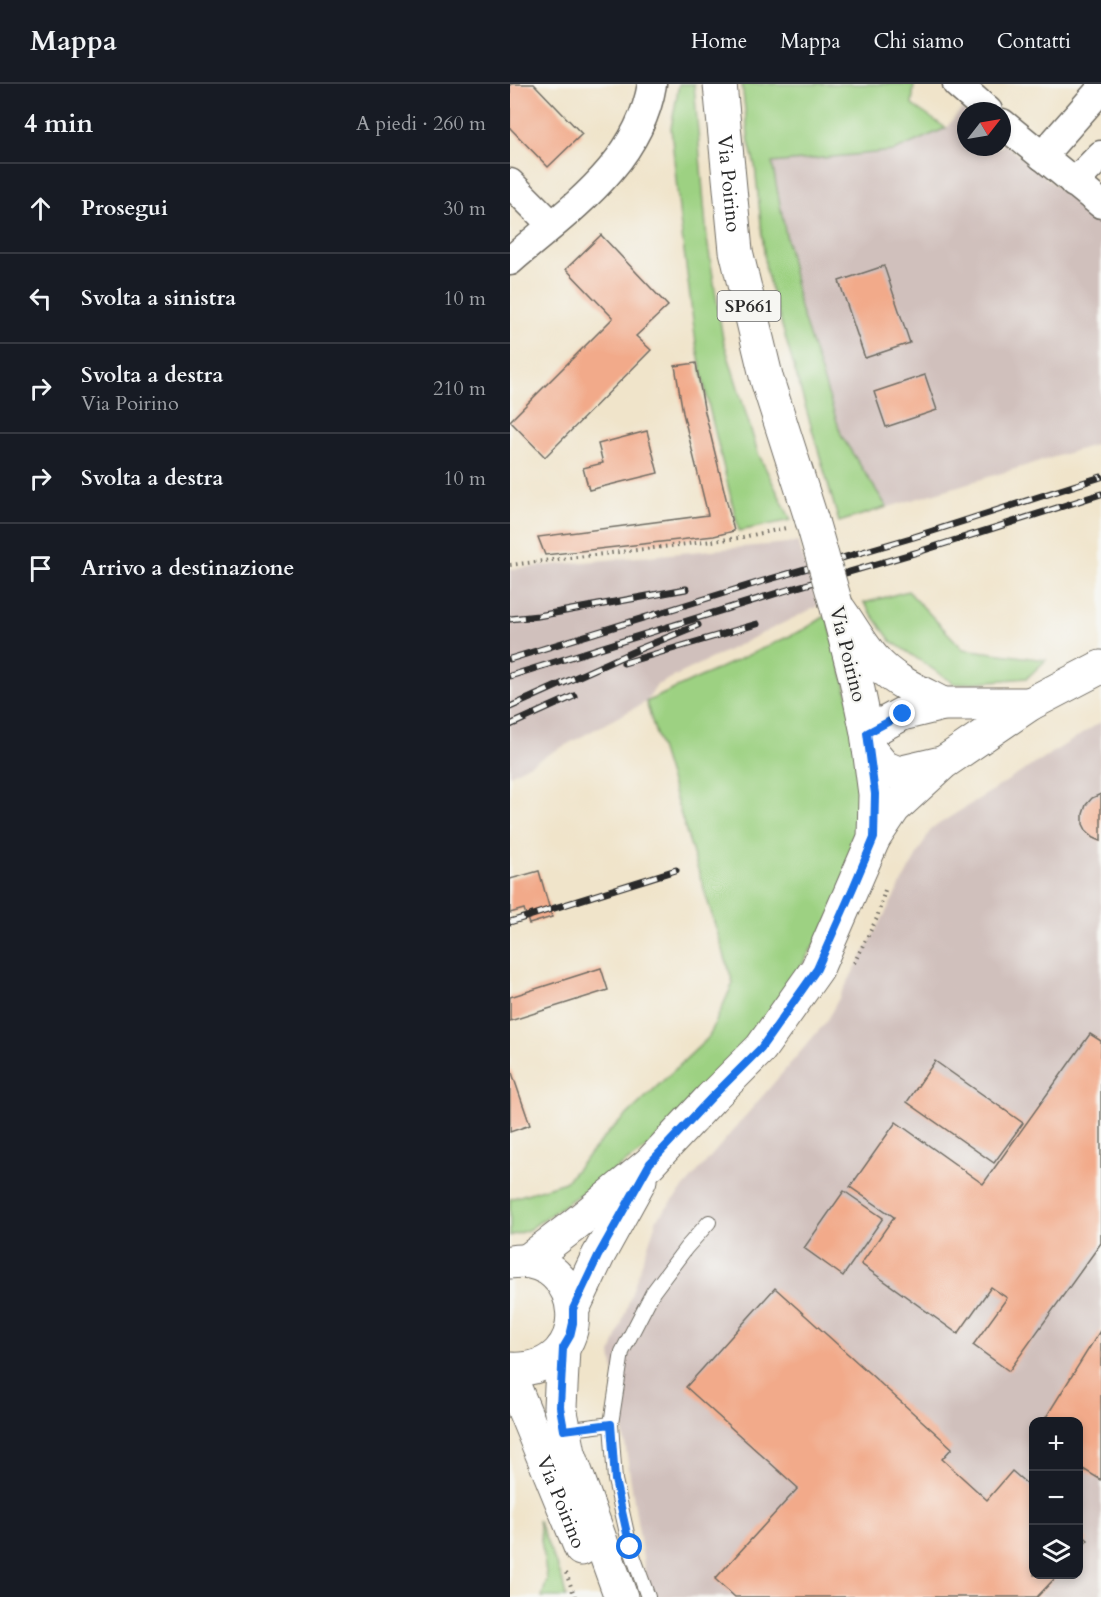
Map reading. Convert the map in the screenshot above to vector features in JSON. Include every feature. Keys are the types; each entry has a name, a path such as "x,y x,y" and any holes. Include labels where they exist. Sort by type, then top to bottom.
{"main road":[{"name":"Via Poirino","path":"519,1262 573,1226 650,1163 761,1048 817,969 874,838 875,794 868,741 856,680 836,604 799,524 736,251 720,84"},
{"path":"836,604 873,658 889,674 943,704"},
{"path":"874,838 894,808 943,763 1030,704 1101,667"},
{"path":"943,763 898,773 884,767 868,741 903,714 943,704 1030,704"},
{"name":"Via Poirino","path":"573,1309 598,1256 650,1163"},
{"name":"Via Poirino","path":"519,1262 544,1267 558,1278 569,1292 573,1323 570,1336 563,1348 560,1407 569,1453 621,1597"},
{"path":"510,1369 523,1370 538,1366 552,1359 563,1348"},
{"name":"Via Poirino","path":"510,1376 600,1597"}],"street":[{"path":"510,261 572,209 619,160 640,126 652,84"},
{"path":"957,84 978,102"},
{"path":"1042,156 1101,89"},
{"path":"1011,130 1101,204"},
{"path":"1074,183 1101,155"},
{"path":"510,183 552,225"}],"lane":[{"path":"648,1597 630,1547 615,1480 611,1424 622,1352 653,1292 709,1222"},
{"path":"564,1430 611,1424"}],"path":[{"path":"510,565 738,538 799,524"},
{"path":"852,967 877,918 886,889"}],"shaded area":[{"path":"957,115 957,156 1011,156 1011,149 1101,222 1101,443 839,522 766,271 772,163 946,128"},
{"path":"798,542 818,606 657,685 646,702 510,775 510,569"},
{"path":"1101,722 1101,1597 649,1597 611,1354 657,1219 826,1022 931,829"}],"green space":[{"path":"679,84 694,84 707,239 723,339 758,453 791,520 739,531 696,343 671,128"},
{"path":"742,84 914,84 912,105 946,128 894,151 772,163 800,308 842,437 887,507 839,522 766,271 755,166 749,142"},
{"path":"908,591 963,649 1046,660 1027,678 955,684 891,641 864,603"},
{"path":"827,615 853,715 862,818 849,887 752,1048 645,1149 528,1230 510,1236 510,1199 565,1182 609,1132 709,1037 733,983 646,702 805,629"},
{"path":"538,1520 562,1579 566,1597 542,1597 547,1579"}],"building":[{"path":"510,84 534,84 582,134 548,167 510,128"},
{"path":"601,235 668,306 636,336 651,350 545,457 510,421 613,318 566,269"},
{"path":"884,266 910,343 865,358 839,281"},
{"path":"696,363 704,408 734,531 714,536 545,555 538,537 708,515 683,413 675,366"},
{"path":"925,375 937,410 886,427 874,392"},
{"path":"647,431 658,473 589,490 583,468 603,463 598,444"},
{"path":"1101,794 1101,841 1087,832 1083,824 1083,814 1092,798"},
{"path":"539,871 552,917 529,924 524,909 510,913 510,879"},
{"path":"601,968 608,990 510,1021 510,997"},
{"path":"1090,1034 1101,1041 1101,1243 1009,1371 973,1345 1007,1298 991,1287 958,1334 861,1264 894,1217 850,1187 896,1122 983,1184"},
{"path":"935,1061 1023,1123 994,1163 907,1102"},
{"path":"510,1067 530,1125 510,1132"},
{"path":"844,1191 883,1218 843,1276 804,1248"},
{"path":"775,1288 952,1448 942,1459 987,1500 1012,1471 1029,1486 1029,1579 1054,1579 1037,1597 735,1597 715,1579 798,1488 686,1387"},
{"path":"1101,1329 1101,1480 1083,1469 1083,1417 1046,1417"},
{"path":"1083,1536 1088,1540 1083,1546"}],"railway":[{"path":"510,659 914,537 1101,477"},
{"path":"510,676 1101,494"},
{"path":"510,619 686,589"},
{"path":"624,663 757,624"},
{"path":"510,707 698,625"},
{"path":"510,725 574,696"},
{"path":"510,922 676,870"}],"route":[{"path":"630,1547 615,1480 611,1424 564,1430 560,1407 563,1348 570,1336 573,1309 598,1256 650,1163 761,1048 817,969 874,838 875,794 867,733 903,714"}]}
